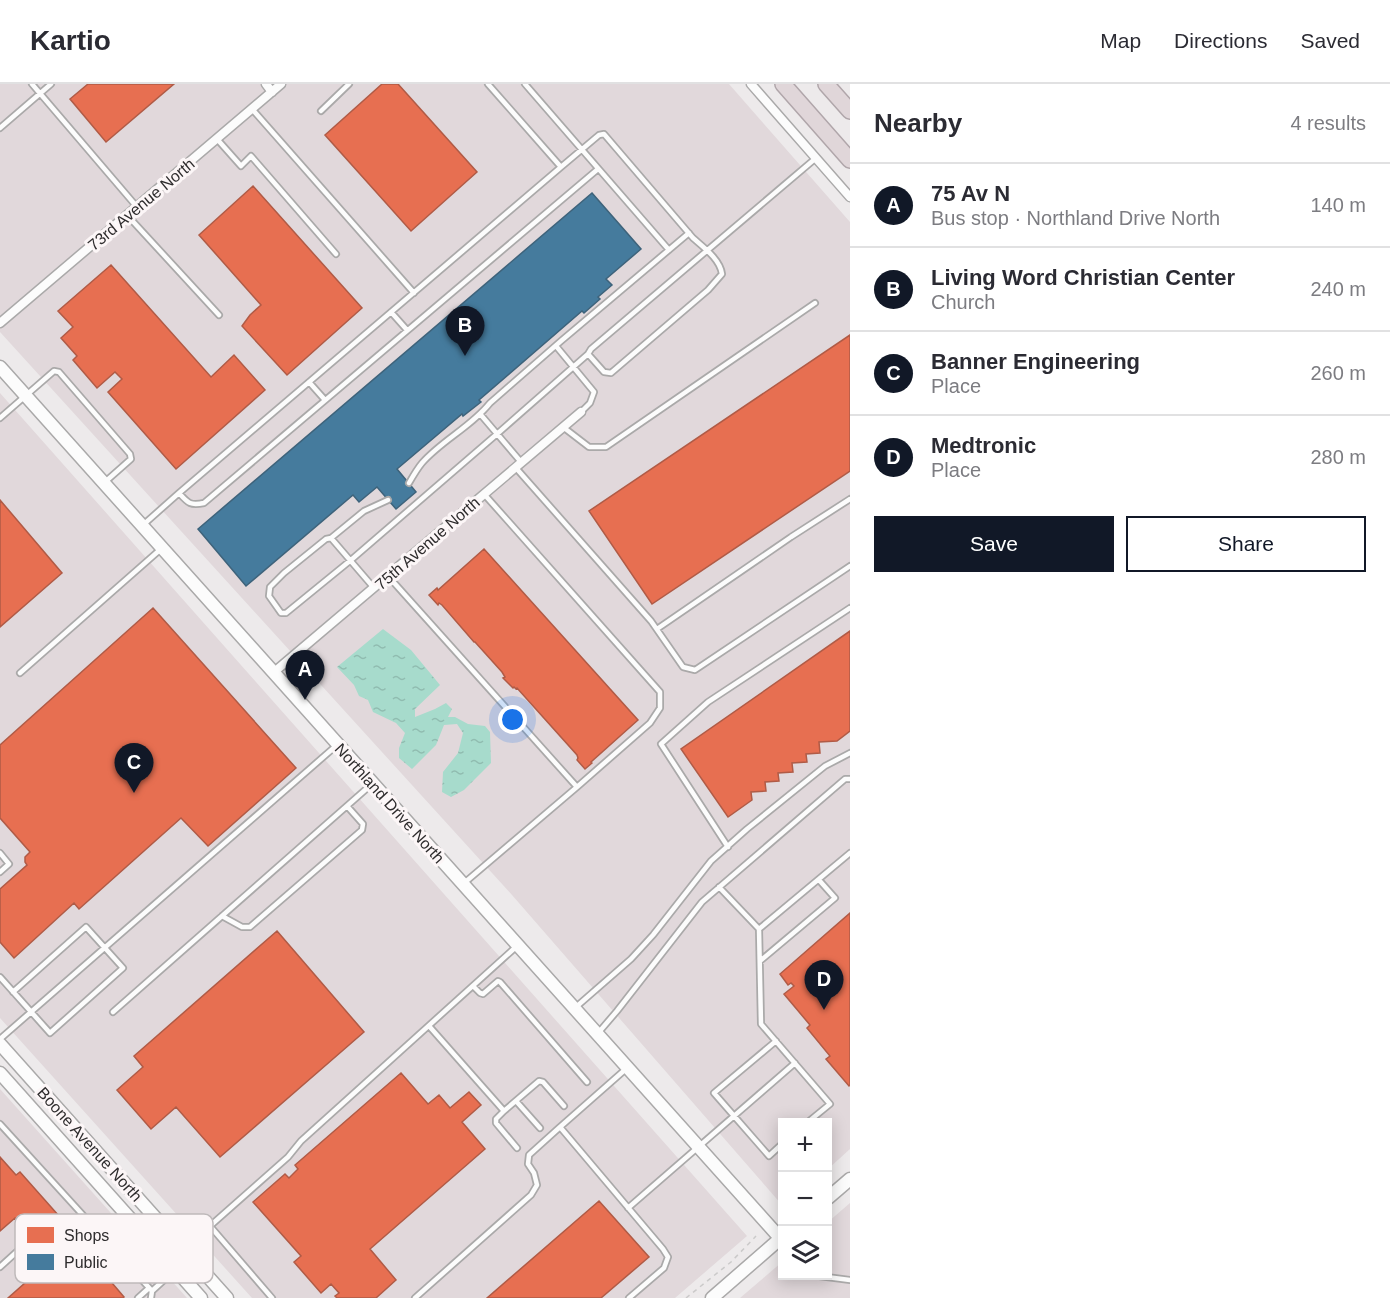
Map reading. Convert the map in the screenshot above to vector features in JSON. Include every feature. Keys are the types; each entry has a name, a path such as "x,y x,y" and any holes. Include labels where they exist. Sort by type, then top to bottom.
{"highway":[{"path":"783,84 850,160"},
{"path":"826,84 850,111"}],"street":[{"path":"266,84 272,92"},
{"name":"73rd Avenue North","path":"0,323 281,84"},
{"path":"751,84 850,196"},
{"name":"Northland Drive North","path":"0,367 778,1235"},
{"name":"75th Avenue North","path":"273,673 580,412"},
{"name":"Boone Avenue North","path":"0,1044 152,1214"},
{"name":"Boone Avenue North","path":"2,1080 125,1214"},
{"path":"832,1195 850,1179"},
{"path":"712,1298 778,1242"},
{"name":"Boone Avenue North","path":"213,1282 227,1298"},
{"name":"Boone Avenue North","path":"188,1283 201,1298"}],"lane":[{"path":"32,84 137,207"},
{"path":"0,128 51,84"},
{"path":"321,111 349,84"},
{"path":"488,84 561,167"},
{"path":"525,84 669,250"},
{"path":"252,109 414,292"},
{"path":"142,526 581,150 599,135 604,134 688,233 708,251 722,269 722,274 708,290 611,374 604,372 588,354"},
{"path":"217,139 242,166 251,156 336,254"},
{"path":"388,500 364,510 284,573 270,587 269,596 281,613 286,614 351,560 591,349 816,158"},
{"path":"179,492 188,503 195,505 204,503 598,169"},
{"path":"127,215 219,315"},
{"path":"409,483 424,461 481,415 490,403 688,233"},
{"path":"563,427 589,447 606,447 815,303"},
{"path":"391,312 407,330"},
{"path":"556,346 594,392 590,403 580,412"},
{"path":"0,418 54,371 58,372 130,454 131,459 104,483"},
{"path":"309,382 326,400"},
{"path":"481,415 518,465 657,629 683,667 695,670 850,566"},
{"path":"462,884 650,723 660,708 660,692 484,494"},
{"path":"657,629 850,499"},
{"path":"331,538 374,588"},
{"path":"20,674 162,548"},
{"path":"388,576 577,787"},
{"path":"728,847 661,744 708,702 850,608"},
{"path":"0,1039 338,744"},
{"path":"574,1008 631,959 646,943 711,861 825,766 850,753"},
{"path":"597,1034 702,902 845,779 850,778"},
{"path":"113,1012 373,783"},
{"path":"222,916 242,927 250,927 362,830 363,824 347,806"},
{"path":"759,929 850,853"},
{"path":"0,854 9,864 0,872"},
{"path":"760,961 835,898 819,880"},
{"path":"719,887 759,929 761,1024 830,1104 813,1118"},
{"path":"0,977 13,992 31,1011 50,1033 123,968 86,927 13,992"},
{"path":"213,1223 518,946"},
{"path":"473,986 483,994 498,981 500,982 586,1082"},
{"path":"429,1026 504,1111"},
{"path":"776,1041 714,1093 769,1156 778,1148"},
{"path":"628,1208 795,1063"},
{"path":"415,1298 531,1195 537,1185 534,1173 528,1164 529,1155 627,1068"},
{"path":"517,1148 496,1123 496,1119 504,1111 538,1082 543,1082 564,1106"},
{"path":"516,1101 540,1128"},
{"path":"0,1124 82,1214"},
{"path":"560,1127 668,1257 664,1268 629,1298"},
{"path":"213,1229 272,1298"},
{"path":"0,1267 15,1253"},
{"path":"832,1277 850,1280"},
{"path":"145,1283 151,1290 151,1298"},
{"path":"138,1298 159,1283"}],"path":[{"path":"686,1298 731,1262 756,1236"}],"shaded area":[{"path":"0,84 729,84 850,222 850,1149 832,1165 832,1118 778,1118 778,1200 512,895 0,332"},
{"path":"0,393 747,1236 675,1298 252,1298 213,1255 213,1214 176,1214 0,1018"},
{"path":"0,1089 112,1214 15,1214 15,1283 174,1283 187,1298 0,1298"},
{"path":"850,1203 850,1298 740,1298 778,1265 778,1280 832,1280 832,1219"}],"water":[{"path":"383,629 411,650 440,685 415,709 415,717 446,703 452,709 448,717 455,717 468,724 485,726 490,732 491,763 464,790 451,797 442,792 443,772 458,753 463,733 457,724 444,725 436,745 412,769 399,758 399,748 405,733 396,723 373,712 368,700 359,696 354,685 337,667"}],"building: Shops":[{"path":"88,84 174,84 106,142 70,99"},
{"path":"382,84 398,84 477,172 411,231 325,135"},
{"path":"253,186 362,308 287,375 242,326 261,305 199,235"},
{"path":"111,265 211,377 234,355 265,390 176,469 108,392 122,379 115,372 97,388 73,360 77,356 61,338 73,327 58,311"},
{"path":"850,335 850,471 652,604 589,511"},
{"path":"0,500 62,573 0,627"},
{"path":"484,549 638,720 585,769 577,760 577,755 517,688 513,688 503,678 505,677 502,672 442,605 439,603 438,605 429,595 437,588 438,590"},
{"path":"153,608 296,768 208,846 181,818 79,909 74,903 14,958 0,942 0,889 27,865 25,857 30,852 0,818 0,745"},
{"path":"850,631 850,731 837,741 819,742 820,753 806,754 807,762 792,763 793,772 778,773 779,781 765,782 766,791 751,792 752,800 728,817 681,749"},
{"path":"850,913 849,1086 826,1059 830,1056 807,1028 810,1025 784,994 794,986 791,983 788,985 780,974"},
{"path":"277,931 364,1032 220,1157 176,1107 151,1129 117,1090 143,1067 134,1056"},
{"path":"401,1073 428,1104 439,1095 450,1108 469,1092 481,1105 462,1122 485,1149 370,1249 396,1280 376,1298 337,1298 335,1296 339,1293 331,1284 321,1293 294,1262 301,1256 253,1202 285,1174 289,1178 298,1169 295,1165"},
{"path":"0,1157 16,1175 20,1172 57,1214 15,1214 15,1218 0,1231"},
{"path":"599,1201 649,1257 601,1298 487,1298"},
{"path":"25,1283 112,1283 124,1297 123,1298 8,1298"}],"building: Public":[{"path":"592,193 641,249 606,279 612,285 598,297 600,299 584,313 582,311 479,400 481,402 463,416 462,414 397,469 416,492 396,509 377,487 359,502 353,495 246,586 198,529"}],"place":[{"name":"Living Word Christian Center","path":"465,356"},
{"name":"75 Av N","path":"305,700"},
{"name":"Banner Engineering","path":"134,793"},
{"name":"Medtronic","path":"824,1010"}]}
